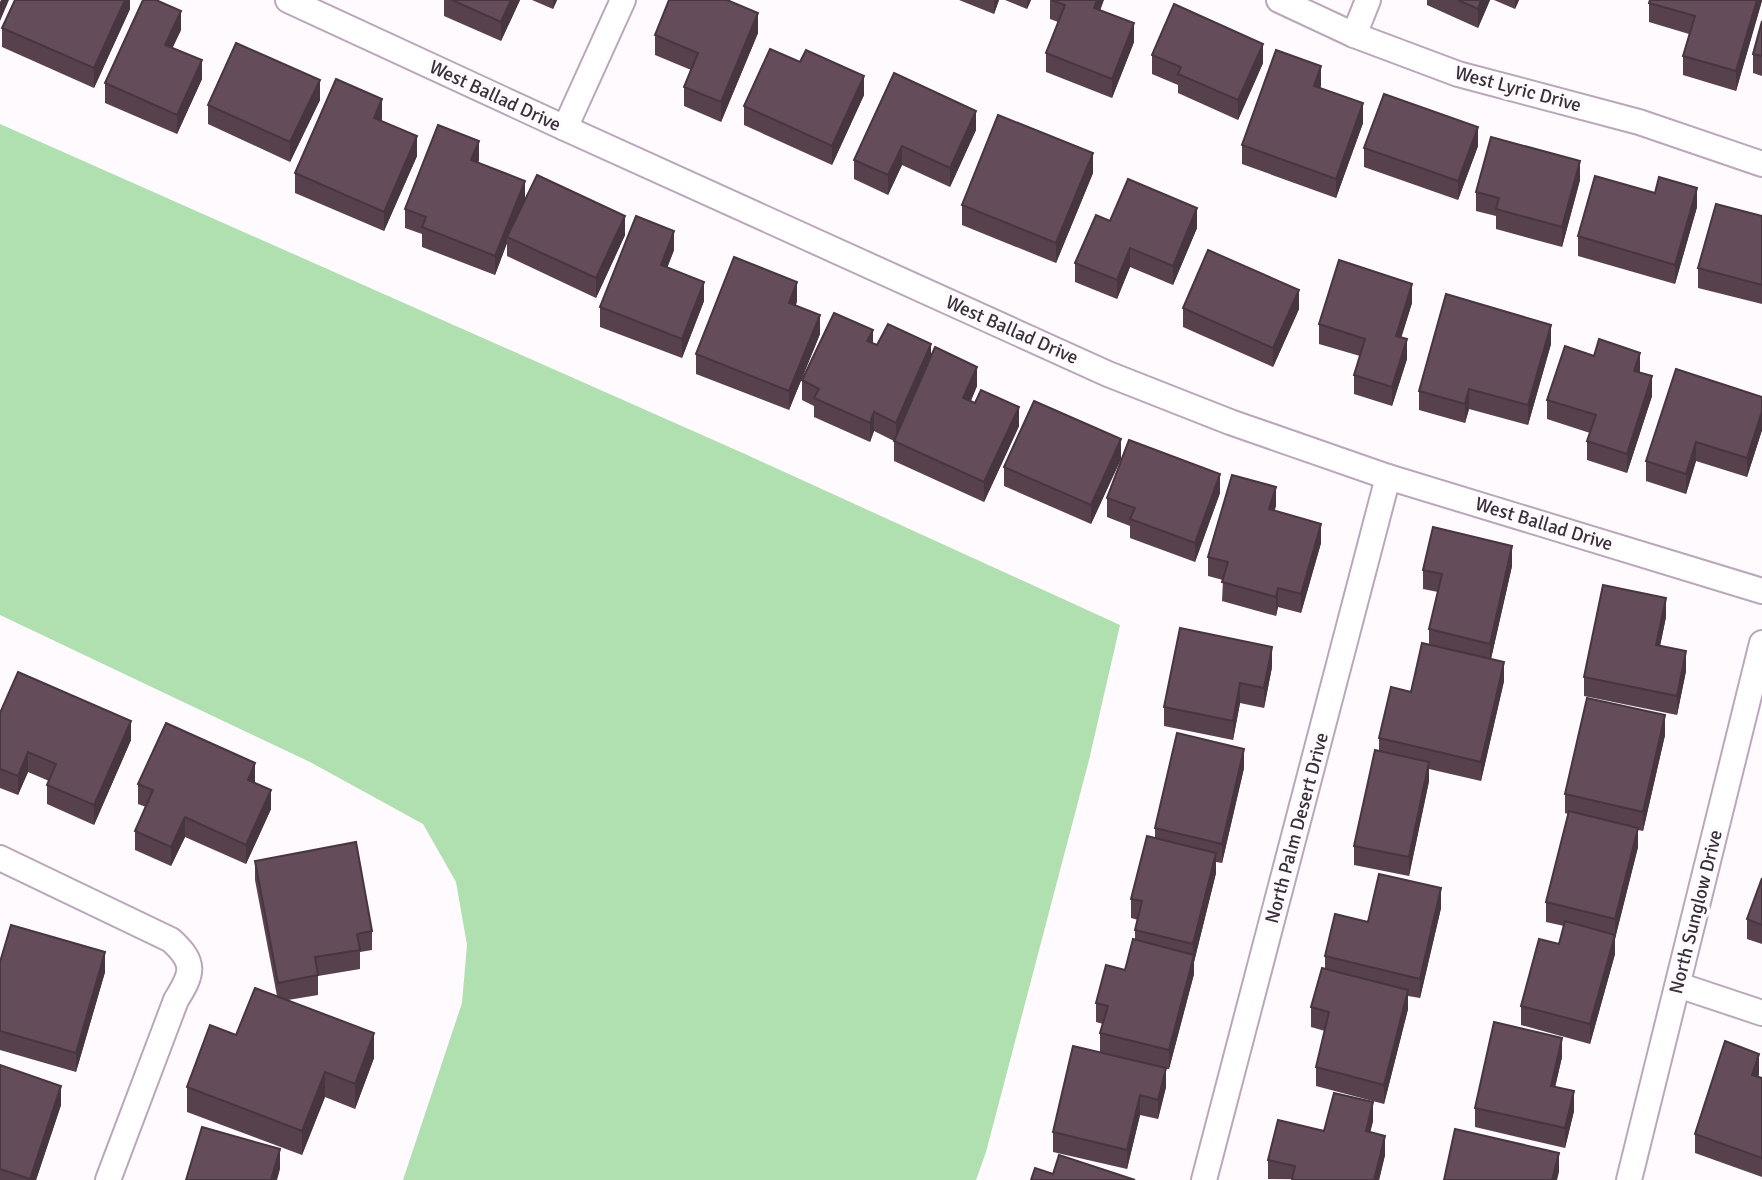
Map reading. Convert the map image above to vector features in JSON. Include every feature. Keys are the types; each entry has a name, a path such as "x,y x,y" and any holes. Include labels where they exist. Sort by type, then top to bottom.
{"street":[{"name":"West Ballad Drive","path":"288,0 1108,373 1230,422 1388,477 1762,591"},
{"path":"565,128 623,0"},
{"name":"West Lyric Drive","path":"1279,0 1354,35 1458,74 1639,122 1762,164"},
{"path":"1354,35 1368,0"},
{"name":"North Palm Desert Drive","path":"1204,1180 1388,477"},
{"name":"North Sunglow Drive","path":"1629,1180 1762,643"},
{"path":"0,858 171,940 183,951 189,962 190,978 176,1000 108,1180"},
{"path":"1678,985 1762,1013"}],"green space":[{"path":"0,124 745,454 1120,625 1089,760 986,1152 976,1180 403,1180 462,1003 467,945 456,882 423,824 310,762 0,615"}],"building":[{"path":"15,0 125,0 94,68 2,28"},
{"path":"143,0 156,0 181,11 165,45 202,60 177,115 105,83"},
{"path":"452,0 511,0 501,22"},
{"path":"669,0 727,0 758,13 721,102 684,87 698,53 655,35"},
{"path":"1051,0 1097,0 1094,8 1134,23 1112,79 1046,53 1065,5"},
{"path":"1458,0 1481,0 1478,9"},
{"path":"1650,0 1757,0 1736,71 1683,56 1695,16 1649,3"},
{"path":"1174,4 1263,44 1238,100 1178,74 1181,67 1152,55"},
{"path":"1762,21 1762,56 1753,54"},
{"path":"236,43 320,80 290,142 208,105"},
{"path":"770,49 800,62 806,50 864,76 832,146 744,106"},
{"path":"1276,50 1321,66 1314,86 1363,103 1336,179 1242,145"},
{"path":"894,73 976,111 950,168 902,146 888,175 854,160"},
{"path":"336,79 382,99 374,118 417,136 384,212 295,173"},
{"path":"1384,94 1478,127 1458,181 1364,148"},
{"path":"998,115 1093,153 1056,243 962,205"},
{"path":"438,125 479,141 471,160 525,181 495,256 422,227 426,217 405,209"},
{"path":"1491,137 1580,161 1562,227 1496,209 1499,198 1476,192"},
{"path":"537,175 625,216 596,278 507,237"},
{"path":"1595,176 1655,193 1659,177 1697,188 1675,265 1578,236"},
{"path":"1128,179 1197,208 1173,266 1130,248 1117,280 1075,263 1096,215 1110,221"},
{"path":"1716,204 1762,216 1762,285 1698,268"},
{"path":"636,216 674,231 661,265 704,282 682,339 600,307"},
{"path":"1208,250 1299,290 1273,348 1183,308"},
{"path":"734,257 797,282 789,303 820,315 789,391 696,354"},
{"path":"1339,260 1412,284 1396,336 1407,339 1392,387 1354,375 1365,339 1319,324"},
{"path":"1446,294 1551,325 1528,405 1469,389 1465,404 1419,391"},
{"path":"834,313 873,330 867,341 877,345 888,324 931,344 896,423 874,412 870,423 814,398 819,389 802,380"},
{"path":"1599,339 1640,353 1634,371 1652,376 1627,454 1587,441 1596,415 1547,400 1565,346 1594,356"},
{"path":"935,347 977,367 963,398 975,403 981,390 1019,407 984,482 894,441"},
{"path":"1676,369 1762,397 1762,411 1747,458 1696,442 1686,474 1646,461"},
{"path":"1034,401 1121,439 1091,505 1004,467"},
{"path":"1129,440 1220,474 1195,543 1130,519 1135,508 1107,498"},
{"path":"1232,475 1276,487 1269,509 1321,524 1301,594 1278,588 1276,597 1222,582 1228,562 1208,557"},
{"path":"1433,527 1512,546 1490,644 1429,629 1442,574 1423,570"},
{"path":"1603,585 1666,598 1656,645 1686,651 1677,696 1584,677"},
{"path":"1180,628 1272,647 1264,688 1240,683 1233,721 1164,707"},
{"path":"1422,643 1504,662 1481,762 1379,738 1391,687 1411,692"},
{"path":"18,672 131,721 94,805 47,785 56,764 28,752 18,776 0,769 0,713"},
{"path":"1587,698 1665,715 1643,812 1565,794"},
{"path":"166,723 255,763 248,780 271,790 246,845 185,817 171,847 135,831 153,790 138,784"},
{"path":"1177,733 1244,749 1222,844 1155,828"},
{"path":"1375,750 1429,762 1409,857 1354,846"},
{"path":"1569,811 1638,828 1615,919 1546,902"},
{"path":"1147,836 1216,853 1193,944 1135,930 1142,901 1131,899"},
{"path":"356,842 372,931 357,934 360,950 315,957 318,975 278,983 255,861"},
{"path":"1379,874 1441,888 1420,979 1325,956 1335,914 1368,922"},
{"path":"1762,878 1762,925 1747,919"},
{"path":"1565,921 1615,935 1590,1024 1521,1006 1539,939 1559,944"},
{"path":"11,925 105,952 76,1053 0,1031 0,962"},
{"path":"1133,939 1194,955 1169,1050 1100,1033 1108,1006 1096,1003 1106,965 1125,970"},
{"path":"1322,968 1408,990 1384,1085 1316,1067 1329,1012 1311,1007"},
{"path":"255,988 374,1033 355,1084 325,1072 302,1131 187,1087 210,1025 236,1035"},
{"path":"1494,1022 1562,1038 1551,1086 1574,1091 1565,1128 1475,1108"},
{"path":"1725,1041 1759,1054 1752,1075 1762,1078 1762,1158 1695,1134"},
{"path":"1073,1046 1166,1068 1158,1100 1140,1095 1127,1150 1053,1132"},
{"path":"0,1065 61,1086 30,1179 0,1169"},
{"path":"1334,1093 1373,1102 1366,1131 1385,1136 1374,1180 1295,1180 1292,1179 1295,1166 1268,1160 1278,1120 1324,1131"},
{"path":"202,1127 280,1149 271,1180 186,1180"},
{"path":"1455,1129 1559,1153 1552,1180 1444,1180"},
{"path":"1059,1155 1135,1180 1031,1180 1035,1168 1053,1174"}]}
